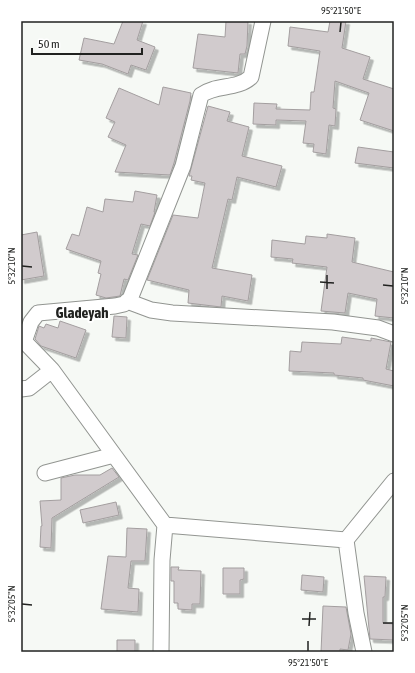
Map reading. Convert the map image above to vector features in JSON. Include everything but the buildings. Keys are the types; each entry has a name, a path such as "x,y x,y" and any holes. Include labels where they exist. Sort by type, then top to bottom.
{"street":[{"path":"161,652 162,560 165,525 50,371 23,340 31,322 38,313 106,307 124,304 130,299 183,166 201,95 214,89 242,84 251,77 263,21"},
{"path":"128,301 151,310 172,313 333,322 378,328 394,334"},
{"path":"25,388 50,371"},
{"path":"45,473 114,455"},
{"path":"364,652 356,613 346,540 394,481"},
{"path":"165,525 346,540"}],"district":[{"name":"Gladeyah","path":"82,313"}]}
